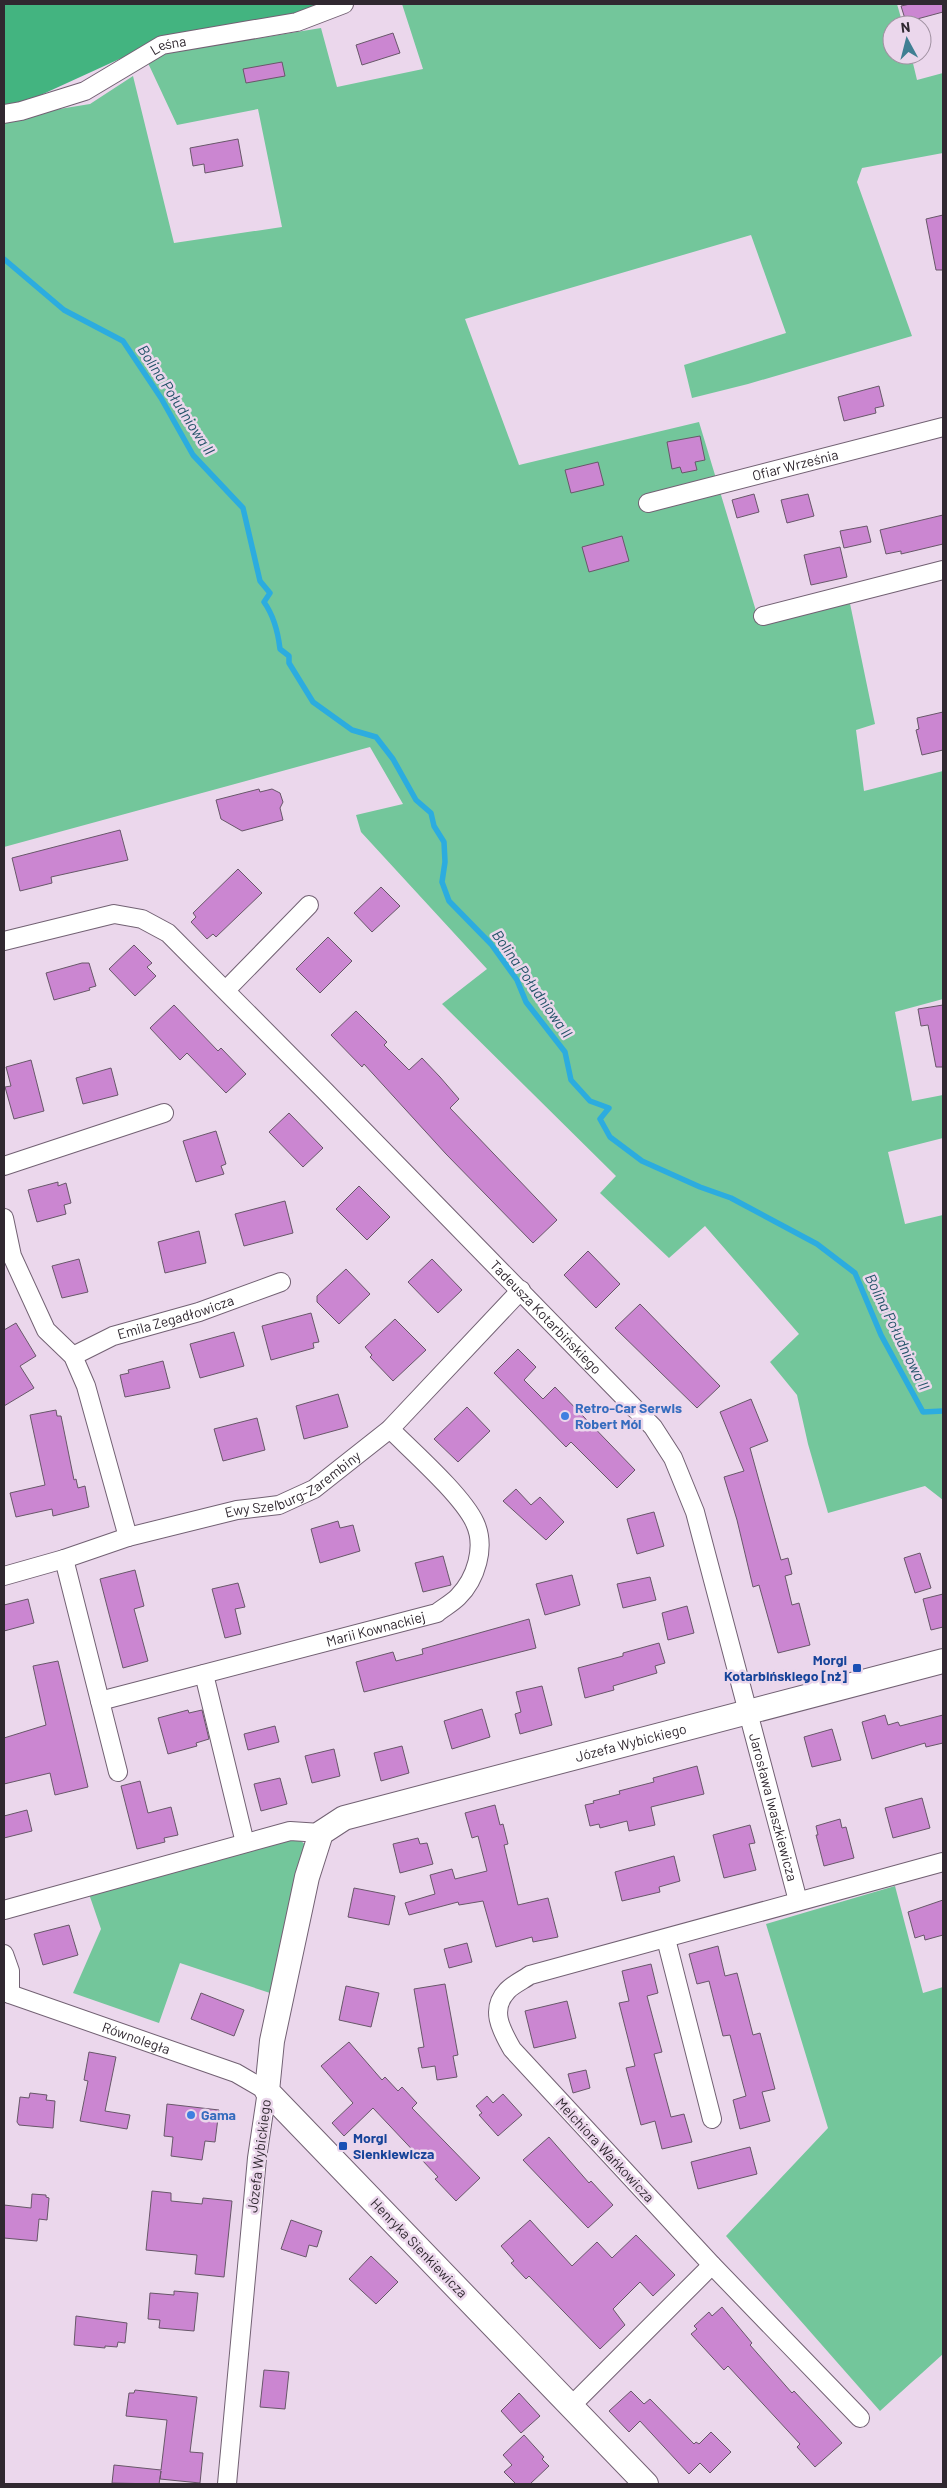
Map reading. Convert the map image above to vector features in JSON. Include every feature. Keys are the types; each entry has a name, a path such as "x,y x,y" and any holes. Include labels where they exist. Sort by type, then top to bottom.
{"street":[{"name":"Leśna","path":"4,114 21,111 85,91 162,46 297,22 344,4"},
{"name":"Ofiar Września","path":"648,503 943,427"},
{"path":"763,616 943,570"},
{"path":"226,990 309,905"},
{"name":"Tadeusza Kotarbińskiego","path":"4,941 114,914 127,915 157,925 168,933 226,990 521,1290 653,1427 673,1458 694,1512 749,1712"},
{"path":"4,1166 164,1113"},
{"path":"4,1218 12,1256 46,1330 72,1356 86,1386 128,1537"},
{"name":"Emila Zegadłowicza","path":"72,1356 113,1336 199,1312 281,1282"},
{"name":"Ewy Szelburg-Zarembiny","path":"4,1576 64,1559 128,1537 237,1510 279,1505 314,1489 390,1429 521,1290"},
{"name":"Marii Kownackiej","path":"100,1701 436,1614 458,1598 470,1582 478,1562 480,1542 475,1523 462,1504 390,1429"},
{"path":"64,1559 118,1772"},
{"name":"Józefa Wybickiego","path":"227,2484 257,2158 274,2032 307,1877 321,1833 344,1818 943,1661"},
{"path":"204,1674 245,1843"},
{"name":"Jarosława Iwaszkiewicza","path":"749,1712 798,1901"},
{"path":"4,1910 290,1831 321,1833"},
{"name":"Melchiora Wańkowicza","path":"860,2418 712,2264 512,2049 498,2022 499,2009 506,1991 530,1975 943,1862"},
{"path":"666,1939 712,2119"},
{"path":"4,1954 10,1971 7,1993"},
{"name":"Równoległa","path":"7,1993 236,2073 267,2091"},
{"name":"Henryka Sienkiewicza","path":"267,2091 646,2484"},
{"path":"571,2406 712,2264"}],"green space":[{"path":"4,4 326,4 298,15 161,40 19,105 4,108"},
{"path":"402,4 897,4 900,15 882,15 882,65 913,65 917,80 943,73 943,153 862,168 857,182 912,336 748,384 692,398 684,365 786,333 751,235 465,319 519,465 699,422 756,611 847,589 875,724 856,730 864,791 943,771 943,999 895,1012 912,1101 943,1095 943,1138 888,1152 905,1224 943,1215 943,1500 925,1486 828,1513 808,1444 797,1395 770,1362 799,1334 705,1226 669,1258 600,1193 616,1176 442,1004 487,969 361,832 356,815 403,804 370,747 4,847 4,118 90,104 133,76 174,243 282,227 258,109 177,125 148,63 167,53 321,28 337,87 423,69"},
{"path":"295,1836 307,1846 270,1993 180,1963 159,2023 73,1993 101,1929 88,1891"},
{"path":"895,1886 923,1993 943,1987 943,2354 880,2411 726,2236 828,2128 766,1924"}],"building":[{"path":"910,4 943,4 943,12 932,15 904,15 901,6"},
{"path":"393,33 400,53 362,65 356,45"},
{"path":"282,62 285,76 246,83 243,69"},
{"path":"238,139 243,166 205,173 204,164 193,166 190,148"},
{"path":"943,215 943,270 936,270 926,219"},
{"path":"879,386 884,406 875,408 876,413 844,421 838,397"},
{"path":"700,436 705,460 695,462 697,470 682,473 680,467 672,469 667,442"},
{"path":"598,462 604,485 571,493 565,470"},
{"path":"754,494 759,512 737,518 732,500"},
{"path":"808,494 814,516 787,523 781,500"},
{"path":"943,515 943,544 901,554 901,551 886,554 880,530"},
{"path":"867,526 871,542 844,548 840,531"},
{"path":"622,536 629,561 589,572 582,547"},
{"path":"840,547 847,577 811,585 804,555"},
{"path":"943,712 943,750 922,755 916,730 919,729 917,718"},
{"path":"259,789 260,792 272,789 280,793 283,802 280,808 283,820 242,831 221,819 216,800"},
{"path":"120,830 128,860 51,877 52,883 20,891 12,858"},
{"path":"238,869 262,893 216,937 213,934 207,939 191,922 196,917 193,913"},
{"path":"381,887 400,906 372,932 354,913"},
{"path":"328,937 352,961 320,993 296,969"},
{"path":"134,945 152,963 147,967 156,976 135,996 109,969"},
{"path":"82,963 89,963 96,986 89,988 90,990 54,1000 46,973"},
{"path":"174,1005 218,1051 221,1048 246,1074 226,1093 187,1053 180,1060 150,1028"},
{"path":"943,1005 943,1067 936,1067 928,1025 921,1026 918,1009"},
{"path":"356,1011 387,1042 384,1045 409,1070 422,1058 459,1099 450,1108 557,1220 533,1243 446,1154 364,1064 362,1067 331,1035"},
{"path":"31,1060 44,1111 14,1119 5,1087 11,1086 6,1067"},
{"path":"111,1068 118,1095 83,1104 76,1078"},
{"path":"289,1113 323,1148 303,1167 269,1132"},
{"path":"216,1131 226,1164 221,1166 224,1174 196,1182 183,1141"},
{"path":"58,1182 58,1186 66,1183 71,1203 64,1205 66,1214 37,1222 28,1190"},
{"path":"359,1186 390,1217 367,1240 336,1209"},
{"path":"285,1201 293,1233 244,1246 235,1214"},
{"path":"199,1231 206,1263 165,1273 158,1242"},
{"path":"588,1251 620,1284 596,1308 564,1275"},
{"path":"79,1259 88,1292 62,1298 52,1266"},
{"path":"432,1259 462,1290 438,1313 408,1282"},
{"path":"346,1269 370,1294 339,1324 317,1302 317,1296"},
{"path":"640,1304 720,1386 697,1408 615,1328"},
{"path":"311,1313 319,1342 313,1343 314,1348 271,1360 262,1326"},
{"path":"395,1319 426,1350 393,1381 370,1357 372,1355 365,1347"},
{"path":"16,1323 36,1356 20,1366 34,1388 4,1406 4,1330"},
{"path":"234,1332 244,1366 200,1378 190,1344"},
{"path":"518,1349 536,1367 524,1380 543,1399 555,1387 635,1470 617,1488 571,1442 566,1447 494,1373"},
{"path":"163,1361 170,1388 125,1397 120,1375 129,1373 128,1370"},
{"path":"338,1394 348,1427 304,1439 296,1406"},
{"path":"751,1399 768,1441 750,1448 781,1560 788,1558 792,1574 785,1576 792,1605 799,1603 810,1645 778,1653 759,1585 753,1587 737,1520 724,1477 744,1471 720,1412"},
{"path":"467,1407 490,1431 458,1462 434,1439"},
{"path":"56,1410 57,1416 61,1416 74,1480 76,1479 78,1488 85,1486 89,1507 53,1516 52,1509 16,1517 10,1493 45,1485 30,1415"},
{"path":"257,1418 265,1450 223,1461 214,1429"},
{"path":"516,1489 531,1505 540,1497 564,1522 546,1540 503,1501"},
{"path":"654,1512 664,1546 637,1554 627,1519"},
{"path":"338,1521 340,1528 353,1525 360,1551 320,1563 311,1529"},
{"path":"920,1553 931,1588 915,1593 904,1558"},
{"path":"443,1556 451,1585 423,1592 415,1563"},
{"path":"135,1570 144,1606 134,1609 148,1661 123,1668 100,1579"},
{"path":"572,1575 580,1605 545,1615 536,1584"},
{"path":"650,1577 656,1600 623,1608 617,1584"},
{"path":"238,1583 245,1607 235,1609 241,1634 225,1638 212,1589"},
{"path":"943,1594 943,1627 931,1630 923,1599"},
{"path":"28,1599 34,1623 4,1631 4,1605"},
{"path":"687,1606 694,1633 668,1640 662,1613"},
{"path":"529,1619 536,1648 364,1692 356,1662 393,1652 396,1661 423,1654 422,1649"},
{"path":"659,1643 665,1663 655,1666 657,1673 613,1686 614,1690 585,1698 578,1668 623,1656 623,1653"},
{"path":"58,1661 88,1787 55,1795 50,1773 4,1784 4,1738 46,1725 33,1666"},
{"path":"542,1686 552,1725 520,1734 515,1714 521,1712 516,1692"},
{"path":"482,1709 490,1737 452,1749 444,1721"},
{"path":"188,1710 189,1713 202,1710 209,1739 196,1743 197,1746 168,1754 158,1718"},
{"path":"885,1715 888,1725 898,1722 900,1726 943,1715 943,1743 926,1747 925,1743 872,1759 862,1722"},
{"path":"275,1726 279,1742 248,1750 244,1734"},
{"path":"832,1729 841,1760 812,1767 804,1737"},
{"path":"402,1746 409,1773 381,1781 374,1753"},
{"path":"334,1749 340,1776 312,1783 305,1756"},
{"path":"697,1766 704,1794 651,1807 655,1825 629,1831 627,1821 600,1828 599,1824 590,1826 585,1805 620,1794 619,1791 654,1782 653,1778"},
{"path":"280,1778 287,1804 261,1811 254,1784"},
{"path":"140,1781 148,1813 171,1807 178,1835 164,1838 165,1842 137,1849 121,1786"},
{"path":"922,1798 930,1828 893,1838 885,1808"},
{"path":"495,1805 500,1825 503,1824 508,1844 504,1845 518,1905 548,1898 558,1937 533,1942 532,1937 496,1947 483,1901 459,1905 458,1902 409,1915 405,1903 435,1894 430,1875 452,1869 455,1879 487,1871 478,1836 472,1838 465,1813"},
{"path":"27,1810 32,1831 4,1838 4,1816"},
{"path":"840,1819 842,1828 846,1827 854,1858 824,1866 816,1835 818,1835 816,1826"},
{"path":"750,1825 755,1843 749,1844 756,1870 724,1878 713,1835"},
{"path":"418,1838 420,1844 427,1843 433,1864 400,1873 393,1844"},
{"path":"674,1856 680,1881 659,1887 660,1892 622,1901 615,1872"},
{"path":"354,1888 395,1896 389,1925 348,1917"},
{"path":"943,1900 943,1935 925,1940 924,1935 915,1938 908,1912"},
{"path":"69,1925 78,1955 43,1965 34,1934"},
{"path":"467,1943 472,1962 449,1968 444,1949"},
{"path":"718,1946 725,1976 737,1973 753,2035 760,2033 775,2089 762,2092 770,2121 740,2129 733,2100 746,2096 730,2035 723,2036 709,1981 697,1984 689,1954"},
{"path":"651,1964 658,1993 647,1996 662,2052 654,2054 671,2117 684,2114 692,2142 662,2149 655,2121 641,2125 626,2068 635,2066 619,2003 629,2001 622,1971"},
{"path":"445,1984 458,2055 453,2056 457,2077 437,2080 435,2066 422,2068 418,2048 424,2047 414,1989"},
{"path":"346,1986 379,1993 371,2027 339,2020"},
{"path":"201,1993 244,2010 234,2036 191,2019"},
{"path":"567,2001 576,2038 534,2048 525,2011"},
{"path":"349,2042 382,2080 385,2077 398,2091 402,2087 417,2103 412,2108 480,2178 456,2201 435,2179 438,2177 373,2108 344,2136 332,2123 353,2103 321,2066"},
{"path":"89,2052 116,2057 105,2111 130,2115 127,2129 80,2121 88,2081 84,2080"},
{"path":"586,2070 590,2088 573,2093 568,2074"},
{"path":"30,2093 47,2095 46,2100 55,2101 53,2128 19,2125 17,2122 20,2097 29,2098"},
{"path":"503,2094 522,2115 498,2136 479,2115 482,2113 476,2106 487,2096 493,2103"},
{"path":"167,2104 219,2110 215,2142 205,2141 202,2160 171,2156 173,2137 164,2136"},
{"path":"549,2137 589,2183 591,2181 613,2205 588,2228 523,2160"},
{"path":"750,2147 757,2174 698,2189 691,2162"},
{"path":"152,2191 171,2193 171,2201 202,2204 203,2198 232,2201 224,2277 195,2274 197,2255 146,2250"},
{"path":"32,2194 46,2195 49,2198 47,2220 39,2219 37,2241 4,2238 4,2205 31,2208"},
{"path":"291,2220 322,2231 317,2247 309,2245 306,2257 281,2249"},
{"path":"530,2220 572,2266 597,2242 612,2258 636,2235 675,2275 653,2296 640,2282 613,2309 625,2325 600,2349 529,2276 526,2279 511,2263 514,2261 501,2246"},
{"path":"371,2256 398,2282 376,2304 349,2279"},
{"path":"174,2291 198,2293 194,2331 159,2328 160,2320 148,2319 150,2293 174,2295"},
{"path":"722,2307 752,2343 750,2345 792,2393 794,2391 842,2443 815,2467 797,2447 800,2444 728,2366 724,2370 691,2334 697,2329 694,2326 709,2312 712,2316"},
{"path":"76,2316 127,2323 125,2343 118,2342 117,2347 105,2346 105,2348 74,2345"},
{"path":"264,2370 289,2372 285,2409 260,2407"},
{"path":"135,2390 197,2397 190,2452 203,2453 200,2483 160,2479 161,2471 159,2484 112,2483 114,2465 161,2470 167,2420 126,2416 129,2393 134,2393"},
{"path":"631,2391 644,2404 650,2399 694,2444 696,2442 699,2444 711,2432 731,2452 710,2473 700,2463 689,2474 640,2421 629,2432 609,2411"},
{"path":"519,2393 540,2416 521,2433 501,2411"},
{"path":"524,2435 544,2457 542,2459 549,2466 530,2484 516,2484 504,2472 512,2465 503,2455"}],"waterway":[{"name":"Bolina Południowa II","path":"4,259 64,310 123,341 161,398 193,455 243,508 260,581 270,593 264,602 275,624 280,649 289,656 289,663 313,702 352,730 376,737 393,759 416,800 431,813 434,826 444,842 445,862 442,882 449,901 491,944 517,980 526,1002 565,1052 571,1080 590,1101 609,1108 600,1119 610,1137 642,1161 700,1187 731,1198 817,1244 855,1273 881,1335 923,1412 943,1411"}],"place":[{"name":"Retro-Car Serwis Robert Mól","path":"565,1416"},
{"name":"Morgi Kotarbińskiego [nż]","path":"857,1668"},
{"name":"Gama","path":"191,2115"},
{"name":"Morgi Sienkiewicza","path":"343,2146"}]}
